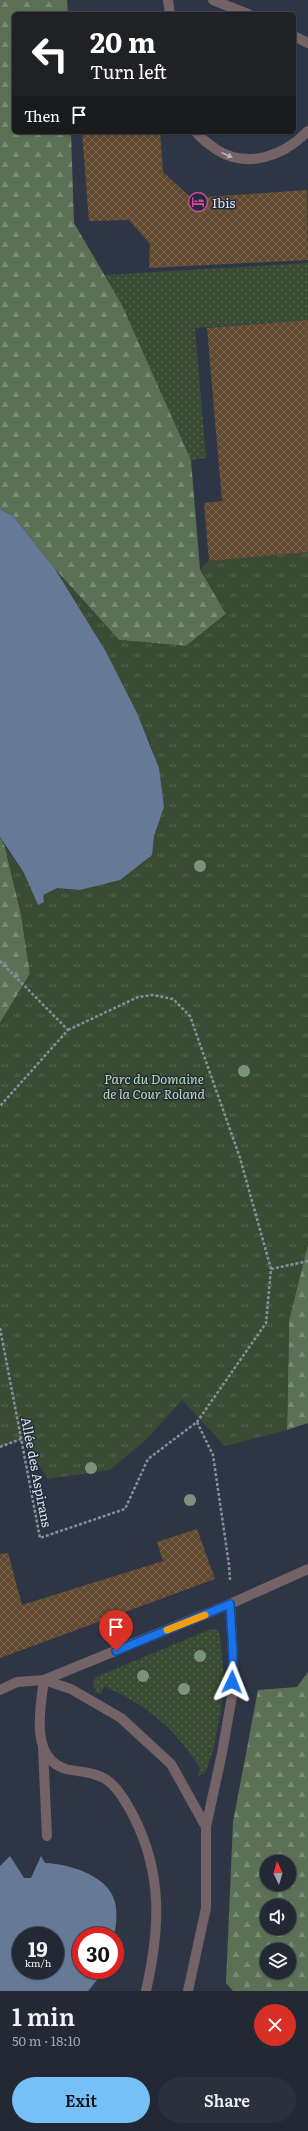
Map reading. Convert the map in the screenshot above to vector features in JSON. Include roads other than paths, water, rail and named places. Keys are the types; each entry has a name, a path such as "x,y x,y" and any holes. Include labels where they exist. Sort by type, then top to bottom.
{"street":[{"path":"168,0 170,12"},
{"path":"212,0 243,12"},
{"path":"296,37 308,43"},
{"path":"198,134 202,140 228,156 245,159 266,158 298,142 308,131"},
{"path":"0,1690 17,1682 44,1680 230,1604 308,1569"},
{"path":"188,1991 206,1908 206,1827 222,1753 232,1696 233,1655 230,1604"},
{"path":"44,1680 40,1711 47,1836"},
{"path":"44,1680 71,1689 122,1718 171,1764 206,1827"},
{"path":"43,1748 52,1761 64,1768 94,1774 107,1780 120,1794 140,1830 155,1876 157,1903 154,1948 146,1991"}],"water":[{"path":"0,509 13,516 55,569 105,650 137,713 159,768 164,807 154,836 152,855 120,880 80,890 57,888 43,895 44,902 38,905 24,873 0,837"},
{"path":"10,1856 24,1878 31,1878 41,1856 45,1863 67,1866 90,1874 100,1880 108,1888 113,1897 116,1908 115,1927 72,1927 72,1979 98,1979 88,1991 0,1991 0,1866"}],"place":[{"name":"Ibis","path":"198,202"}],"park label":[{"name":"Parc du Domaine de la Cour Roland","path":"154,1086"}]}
